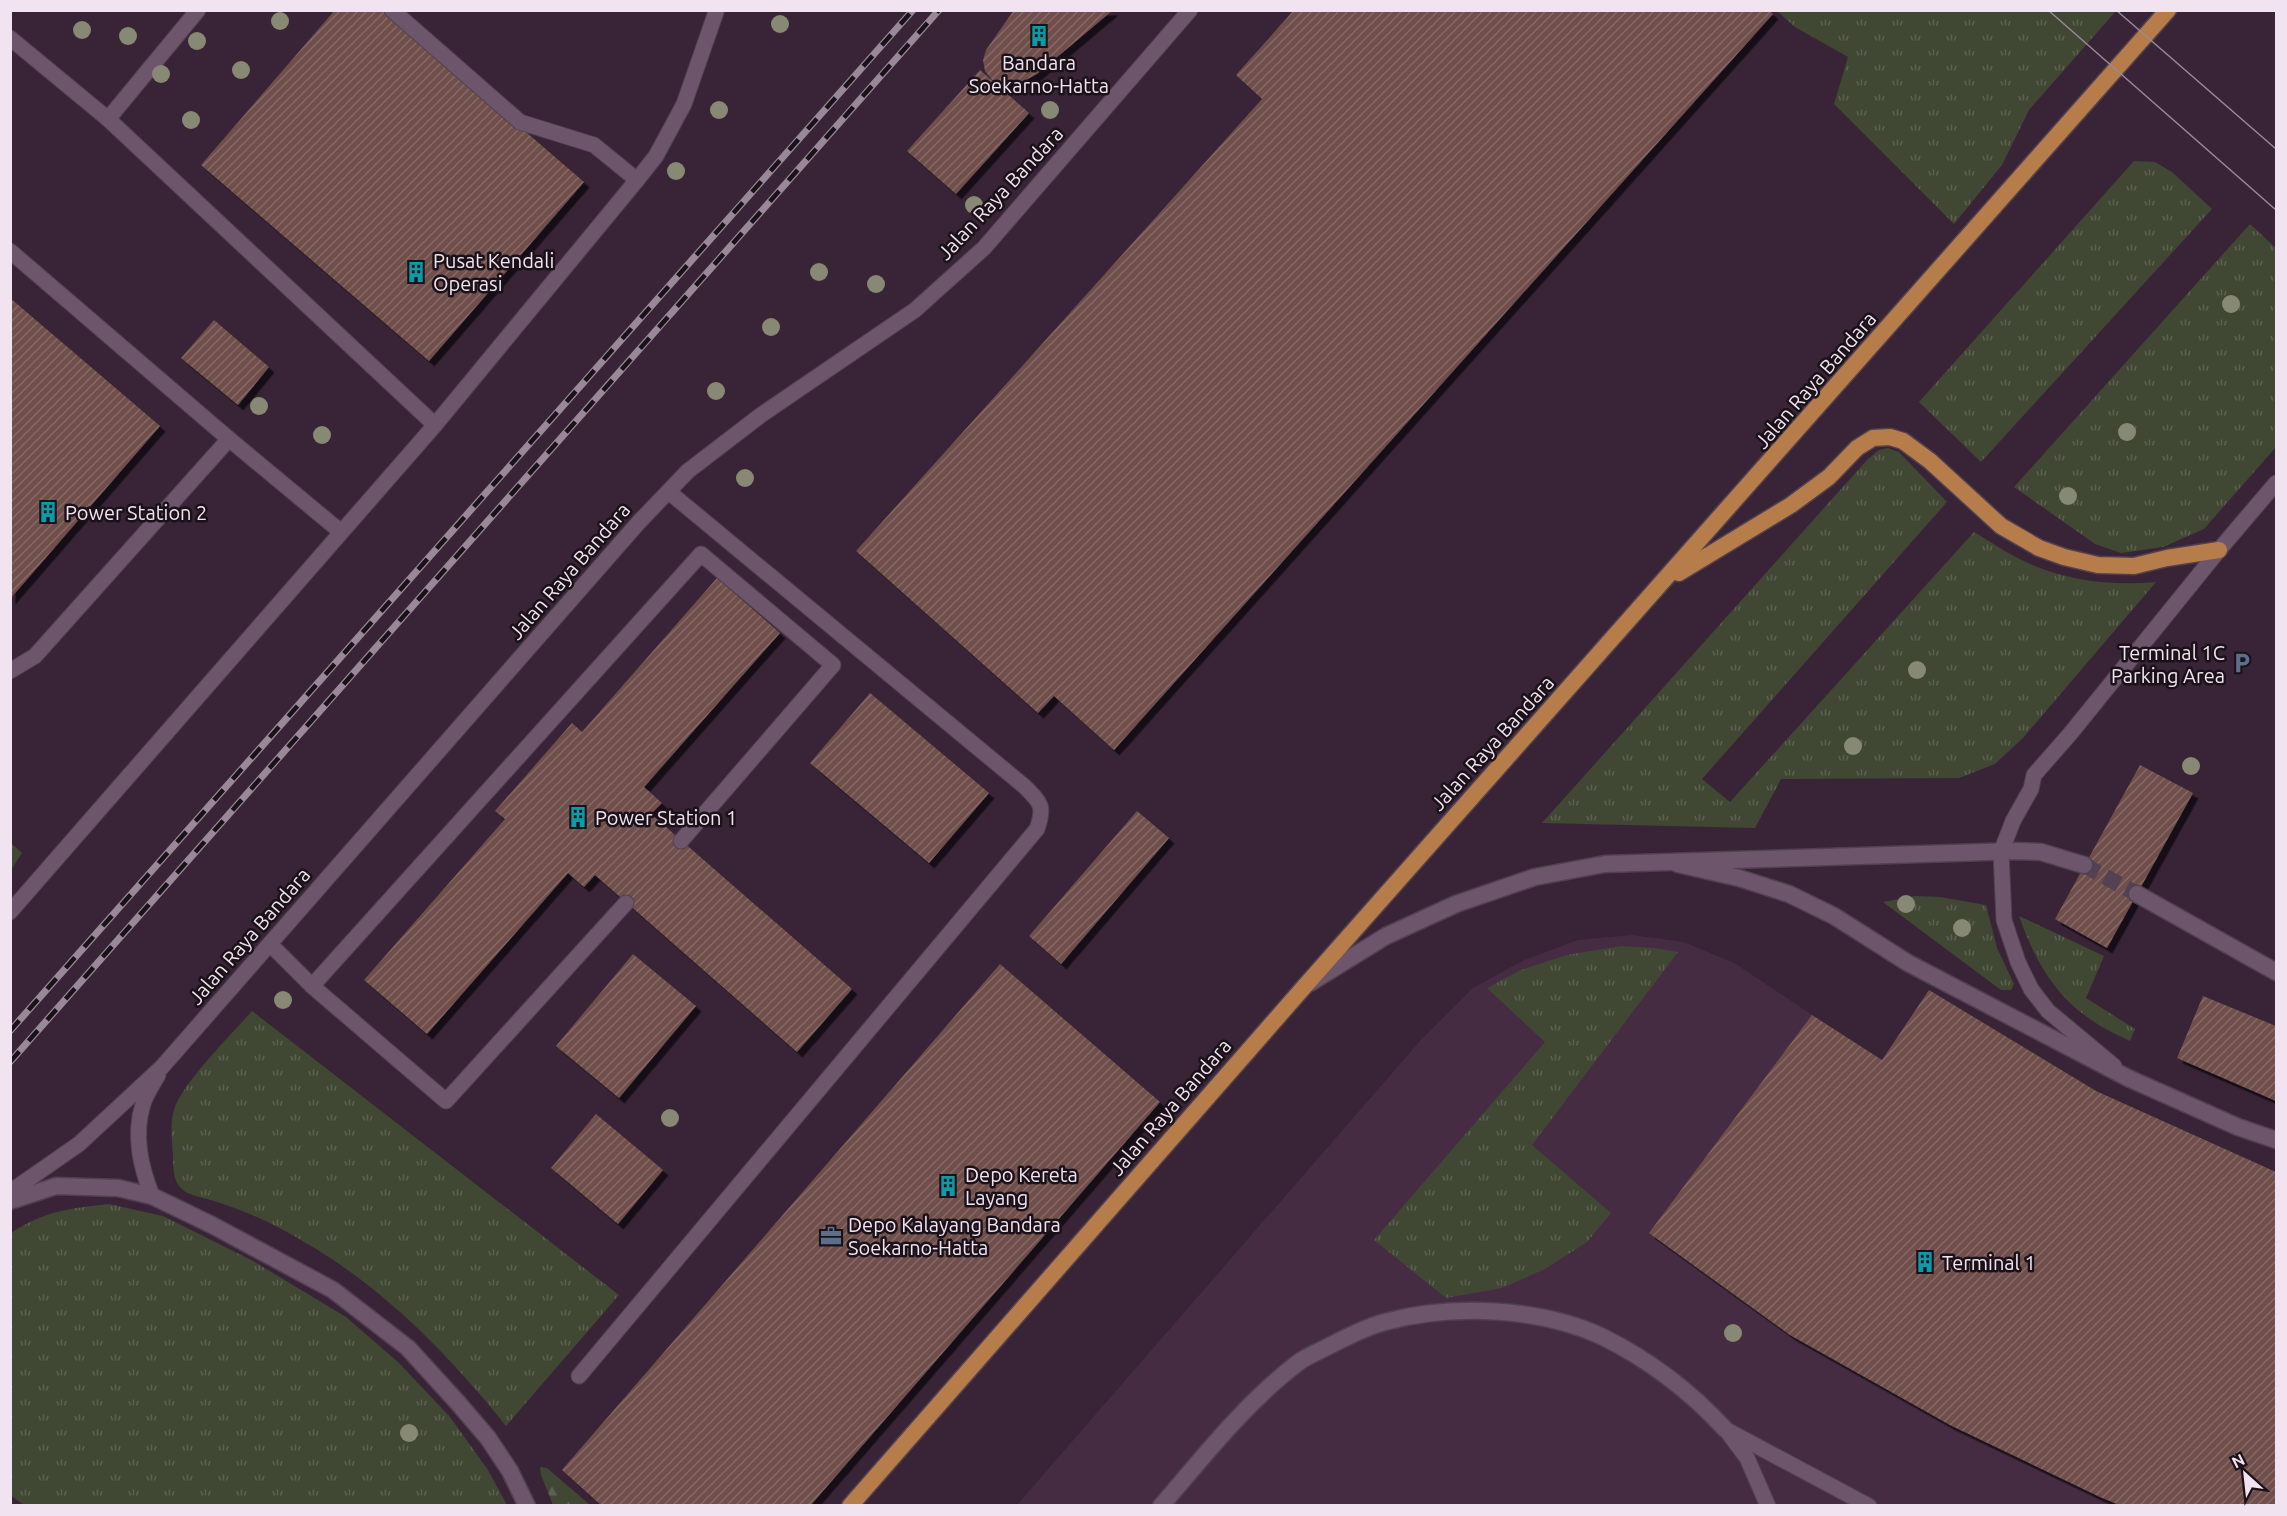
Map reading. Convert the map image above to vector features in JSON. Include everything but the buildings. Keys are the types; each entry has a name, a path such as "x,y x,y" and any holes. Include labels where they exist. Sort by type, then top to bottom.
{"main road":[{"name":"Jalan Raya Bandara","path":"850,1506 1304,987 2168,10"},
{"path":"1664,582 1791,505 1829,477 1857,448 1873,438 1890,436 1903,441 1930,461 2001,526 2039,548 2064,557 2098,565 2134,566 2219,550"}],"street":[{"path":"1304,987 1386,936 1456,904 1535,877 1605,864 2041,852 2084,865"},
{"path":"1665,862 1739,878 1789,894 1825,911 1908,963 2128,1078 2238,1127 2277,1140"},
{"path":"2137,894 2277,972"},
{"path":"10,1201 56,1186 118,1188 153,1196 333,1290 408,1348 488,1438 510,1471 527,1506"},
{"path":"1161,1506 1265,1390 1301,1361 1338,1341 1384,1322 1430,1313 1472,1311 1516,1313 1558,1322 1602,1337 1673,1380 1700,1402 1725,1429"}],"lane":[{"path":"108,119 198,10"},
{"path":"392,10 520,122 594,145 637,180"},
{"name":"Jalan Raya Bandara","path":"10,1192 80,1144 162,1067 639,522 688,471 716,448 915,310 984,248 1190,10"},
{"path":"10,912 435,425 656,156 684,104 716,12"},
{"path":"10,38 108,119 435,425"},
{"path":"10,250 229,439 341,532"},
{"path":"10,671 35,656 229,439"},
{"path":"2128,1078 2048,1011 2031,988 2018,962 2004,920 2001,852 2013,821 2031,789 2034,775 2277,483"},
{"path":"579,1376 1029,838 1036,829 1042,813 1039,801 1024,786 669,492"},
{"path":"312,986 701,554 833,665 681,841"},
{"path":"270,944 312,986 446,1101 626,903"},
{"path":"153,1196 140,1156 138,1132 143,1104 162,1067"},
{"path":"1725,1429 1747,1458 1768,1506"},
{"path":"1725,1429 1869,1506"}],"shaded area":[{"path":"1632,935 1684,942 1736,964 2225,1291 2276,1307 2276,1505 1016,1506 1420,1041 1473,988 1522,961 1578,940"}],"green space":[{"path":"1777,11 2116,11 2029,110 2002,165 1954,224 1834,104 1848,57 1795,27"},
{"path":"2134,161 2155,162 2172,172 2212,209 1981,462 1919,402"},
{"path":"2250,224 2276,248 2276,447 2204,529 2163,547 2121,553 2095,544 2014,487"},
{"path":"1888,448 1899,452 1947,502 1702,779 1730,802 1974,532 2019,559 2057,574 2090,581 2156,582 2023,738 1995,764 1959,778 1781,779 1755,828 1542,823 1867,460 1879,450"},
{"path":"11,843 22,853 11,870"},
{"path":"1915,896 1940,897 1986,905 1997,948 2014,984 2011,990 2001,990 1883,902"},
{"path":"2019,916 2104,956 2086,998 2135,1029 2130,1041 2097,1024 2079,1011 2056,988 2031,947"},
{"path":"1621,946 1678,952 1532,1145 1611,1213 1587,1242 1545,1269 1502,1288 1446,1298 1374,1240 1545,1042 1487,988 1521,970 1567,955"},
{"path":"252,1011 619,1295 506,1426 439,1349 363,1281 335,1261 282,1230 233,1207 188,1193 177,1183 173,1167 174,1110 197,1073"},
{"path":"109,1204 163,1216 253,1261 346,1317 399,1363 450,1417 488,1470 507,1505 24,1505 10,1495 11,1233 46,1215"},
{"path":"540,1467 547,1468 590,1505 553,1505"}],"tunnel":[{"path":"2084,865 2137,894"}],"tram line":[{"path":"2048,10 2276,210"},
{"path":"2116,10 2276,149"}],"railway":[{"path":"10,1031 913,10"},
{"path":"10,1062 939,10"}],"place":[{"name":"Bandara Soekarno-Hatta","path":"1039,36"},
{"name":"Pusat Kendali Operasi","path":"416,272"},
{"name":"Power Station 2","path":"48,512"},
{"name":"Terminal 1C Parking Area","path":"2242,663"},
{"name":"Power Station 1","path":"578,817"},
{"name":"Depo Kereta Layang","path":"948,1186"},
{"name":"Depo Kalayang Bandara Soekarno-Hatta","path":"831,1236"},
{"name":"Terminal 1","path":"1925,1262"}]}
